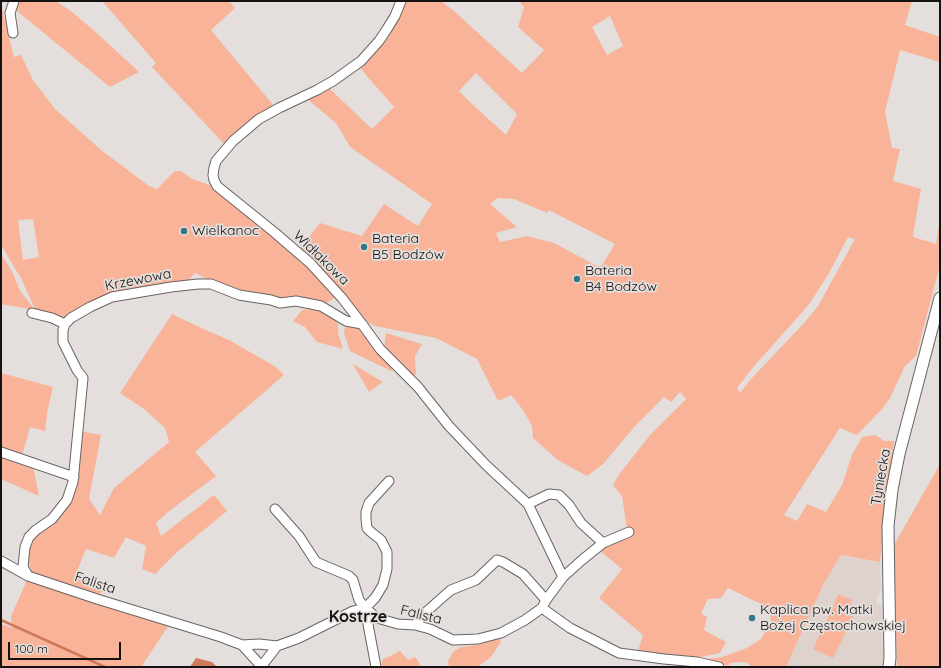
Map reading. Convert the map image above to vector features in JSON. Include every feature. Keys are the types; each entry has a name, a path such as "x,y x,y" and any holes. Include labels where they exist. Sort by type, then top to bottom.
{"street":[{"path":"12,29 10,13 14,1"},
{"name":"Widłakowa","path":"401,1 395,16 387,29 379,41 361,61 328,84 259,119 233,141 216,161 213,175 214,180 217,186 310,263 342,298 380,349 418,387 449,426 486,465 528,504 563,577"},
{"name":"Krzewowa","path":"65,324 71,318 90,307 112,297 171,287 211,284 239,295 271,300 280,303 296,302 321,306 346,321 362,324"},
{"name":"Tyniecka","path":"889,667 888,526 892,490 899,454 940,298"},
{"path":"28,576 23,567 25,547 30,537 36,530 52,519 67,500 73,482 83,378 77,370 63,342 62,330 65,324 52,318 32,313"},
{"path":"1,452 74,477"},
{"path":"365,608 375,598 383,585 388,568 387,552 381,540 367,528 366,512 369,503 389,482"},
{"path":"528,504 549,494 559,495 569,505 581,523 603,542 629,532"},
{"path":"275,509 299,536 316,562 349,576 353,580 359,600 365,608 376,667"},
{"name":"Falista","path":"1,561 28,576 97,599 221,636 242,645 259,644 277,646 299,638 353,611 365,608 377,618 398,624 415,625 430,629 453,640 478,640 501,633 524,620 544,604 563,577 603,542"},
{"path":"415,625 426,612 444,596 455,588 476,580 497,560 523,574 544,604 570,628 619,653 697,662 719,667"},
{"path":"242,645 261,667 277,646"}],"shaded area":[{"path":"15,1 56,1 71,11 98,34 139,72 110,87 12,7"},
{"path":"102,1 229,1 235,8 211,30 273,105 237,134 226,146 152,67 156,63"},
{"path":"403,1 441,1 522,73 544,50 518,27 524,7 519,1 912,1 905,25 940,37 940,62 900,50 885,112 892,148 900,149 893,181 921,189 913,237 936,244 940,219 940,265 916,356 905,366 890,398 882,409 857,435 840,428 784,515 797,521 807,504 826,512 842,485 852,455 862,437 876,435 884,441 894,441 880,562 841,555 823,585 786,667 751,667 749,664 744,662 730,663 728,666 707,659 722,657 747,648 761,639 771,622 770,611 767,607 728,588 721,598 708,599 701,613 707,617 704,630 726,642 720,653 696,658 669,656 638,651 643,635 599,598 622,569 599,550 603,546 628,535 622,496 613,485 620,473 651,434 686,399 680,392 671,402 664,397 636,425 603,464 587,476 558,460 533,438 532,426 523,410 511,395 498,401 477,359 436,338 375,326 365,321 299,250 320,223 362,236 384,204 418,226 432,204 350,147 336,123 306,98 329,88 372,129 394,107 360,68 391,31","holes":["610,16 623,46 607,55 592,27","476,73 517,114 506,135 459,91","498,198 514,199 547,213 549,210 615,244 602,265 597,266 554,243 527,236 500,242 496,233 517,227 490,204","848,237 855,239 818,306 805,322 750,380 740,393 737,388 755,365 810,303 829,273"]},
{"path":"1,4 14,57 21,55 33,80 55,109 101,150 149,186 157,189 175,171 181,171 192,179 213,186 303,260 336,297 325,304 280,300 241,293 195,273 187,282 127,291 64,319 35,309 21,278 1,244","holes":["33,219 39,257 23,260 18,220"]},
{"path":"1,254 13,273 20,291 35,310 1,304"},
{"path":"316,309 334,319 338,324 338,333 343,349 317,342 305,327 293,321 302,310"},
{"path":"172,314 229,340 276,367 284,375 195,452 216,476 168,512 156,523 161,536 214,495 227,511 176,553 155,574 142,569 146,546 126,537 114,558 86,549 77,571 104,584 99,598 32,573 28,561 30,543 67,505 80,431 101,435 89,499 100,515 114,488 169,442 165,428 144,409 120,393"},
{"path":"349,326 362,330 394,368 391,371 350,351 344,333 345,327"},
{"path":"386,333 422,344 415,356 416,374 413,378 384,349"},
{"path":"353,364 383,382 369,392"},
{"path":"1,373 53,387 45,431 30,427 22,456 1,449"},
{"path":"1,456 33,466 39,496 1,479"},
{"path":"940,464 940,667 897,667 894,545"},
{"path":"841,555 880,562 881,588 876,603 882,606 882,667 786,667 823,585"},
{"path":"27,580 169,625 141,667 1,667 1,624 12,628 11,616"},
{"path":"838,594 852,600 847,612 833,606"},
{"path":"833,607 853,617 833,658 813,649"},
{"path":"499,638 501,642 491,657 477,667 449,667 448,661 453,652 461,647 482,644"},
{"path":"400,651 408,660 415,657 422,667 382,667 382,660"},
{"path":"196,658 212,662 217,667 190,667"}],"waterway":[{"path":"1,620 105,667"}],"place":[{"name":"Wielkanoc","path":"184,231"},
{"name":"Bateria B5 Bodzów","path":"364,247"},
{"name":"Bateria B4 Bodzów","path":"577,279"},
{"name":"Kaplica pw. Matki Bożej Częstochowskiej","path":"752,618"}],"district":[{"name":"Kostrze","path":"358,617"}]}
